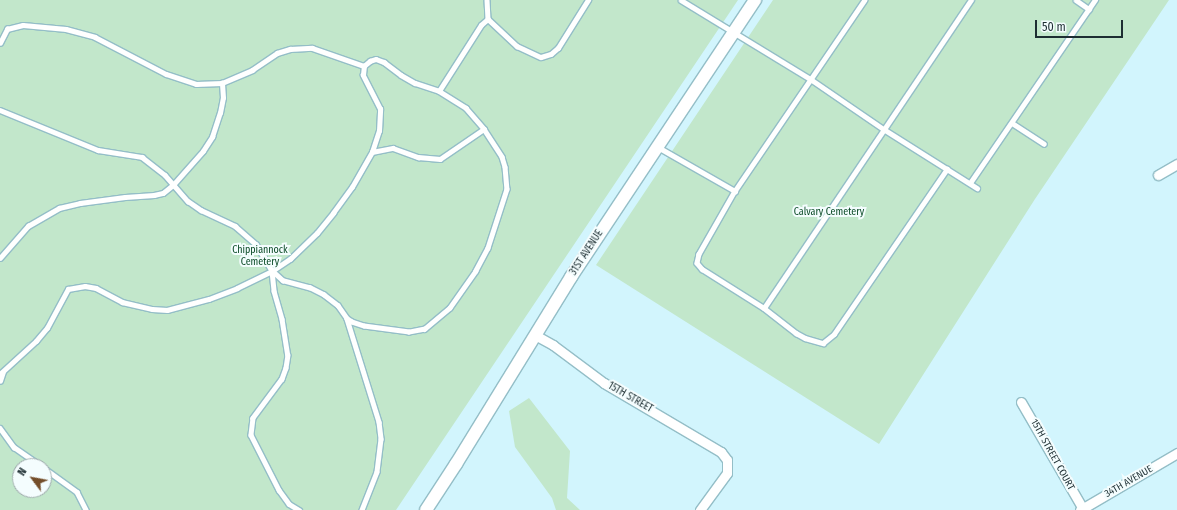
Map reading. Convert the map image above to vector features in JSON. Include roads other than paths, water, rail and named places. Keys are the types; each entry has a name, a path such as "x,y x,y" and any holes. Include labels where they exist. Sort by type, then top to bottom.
{"street":[{"name":"31ST AVENUE","path":"426,510 535,335 657,146 755,0"},
{"path":"1158,175 1177,164"},
{"name":"15TH STREET","path":"535,335 554,345 604,383 714,447 727,460 727,473 700,510"},
{"name":"15TH STREET COURT","path":"1021,402 1082,509"},
{"name":"34TH AVENUE","path":"1082,509 1177,453"}],"lane":[{"path":"487,0 488,19 517,46 541,56 551,54 558,48 588,0"},
{"path":"681,0 812,80 885,130 977,188"},
{"path":"865,0 735,191 699,254 697,263 702,269 764,308 805,338 823,343 828,340 947,169"},
{"path":"764,308 972,0"},
{"path":"1076,0 1089,9"},
{"path":"970,183 1095,0"},
{"path":"439,91 480,25 488,19"},
{"path":"0,43 7,29 23,24 66,29 95,37 161,72 184,82 196,84 222,83 252,70 277,53 290,49 312,48 364,66"},
{"path":"0,381 2,373 36,341 47,328 68,289 85,286 104,292 128,303 152,309 167,310 208,299 237,288 272,271 294,256 317,233 352,187 372,152 379,131 380,109 363,75 364,66 370,61 376,59 384,62 401,75 415,83 439,91 466,108 484,129 502,157 507,189 488,248 476,271 450,308 435,322 425,329 409,332 364,326 347,319"},
{"path":"0,258 28,226 59,208 80,203 154,195 163,192 173,185 203,151 212,137 223,98 222,83"},
{"path":"0,110 98,150 142,158 165,175 188,201 201,210 235,226 248,236 265,256 272,271 274,291 282,319 288,355 286,368 282,379 253,418 251,435 279,490 289,504 299,510"},
{"path":"1012,123 1044,144"},
{"path":"372,152 393,148 418,157 440,159 484,129"},
{"path":"657,146 735,191"},
{"path":"272,271 283,281 310,288 324,294 338,306 347,319 379,422 381,439 377,472 362,510"},
{"path":"0,428 14,447 30,458"},
{"path":"52,474 77,492 86,510"}],"park label":[{"name":"Calvary Cemetery","path":"829,213"},
{"name":"Chippiannock Cemetery","path":"260,256"}]}
